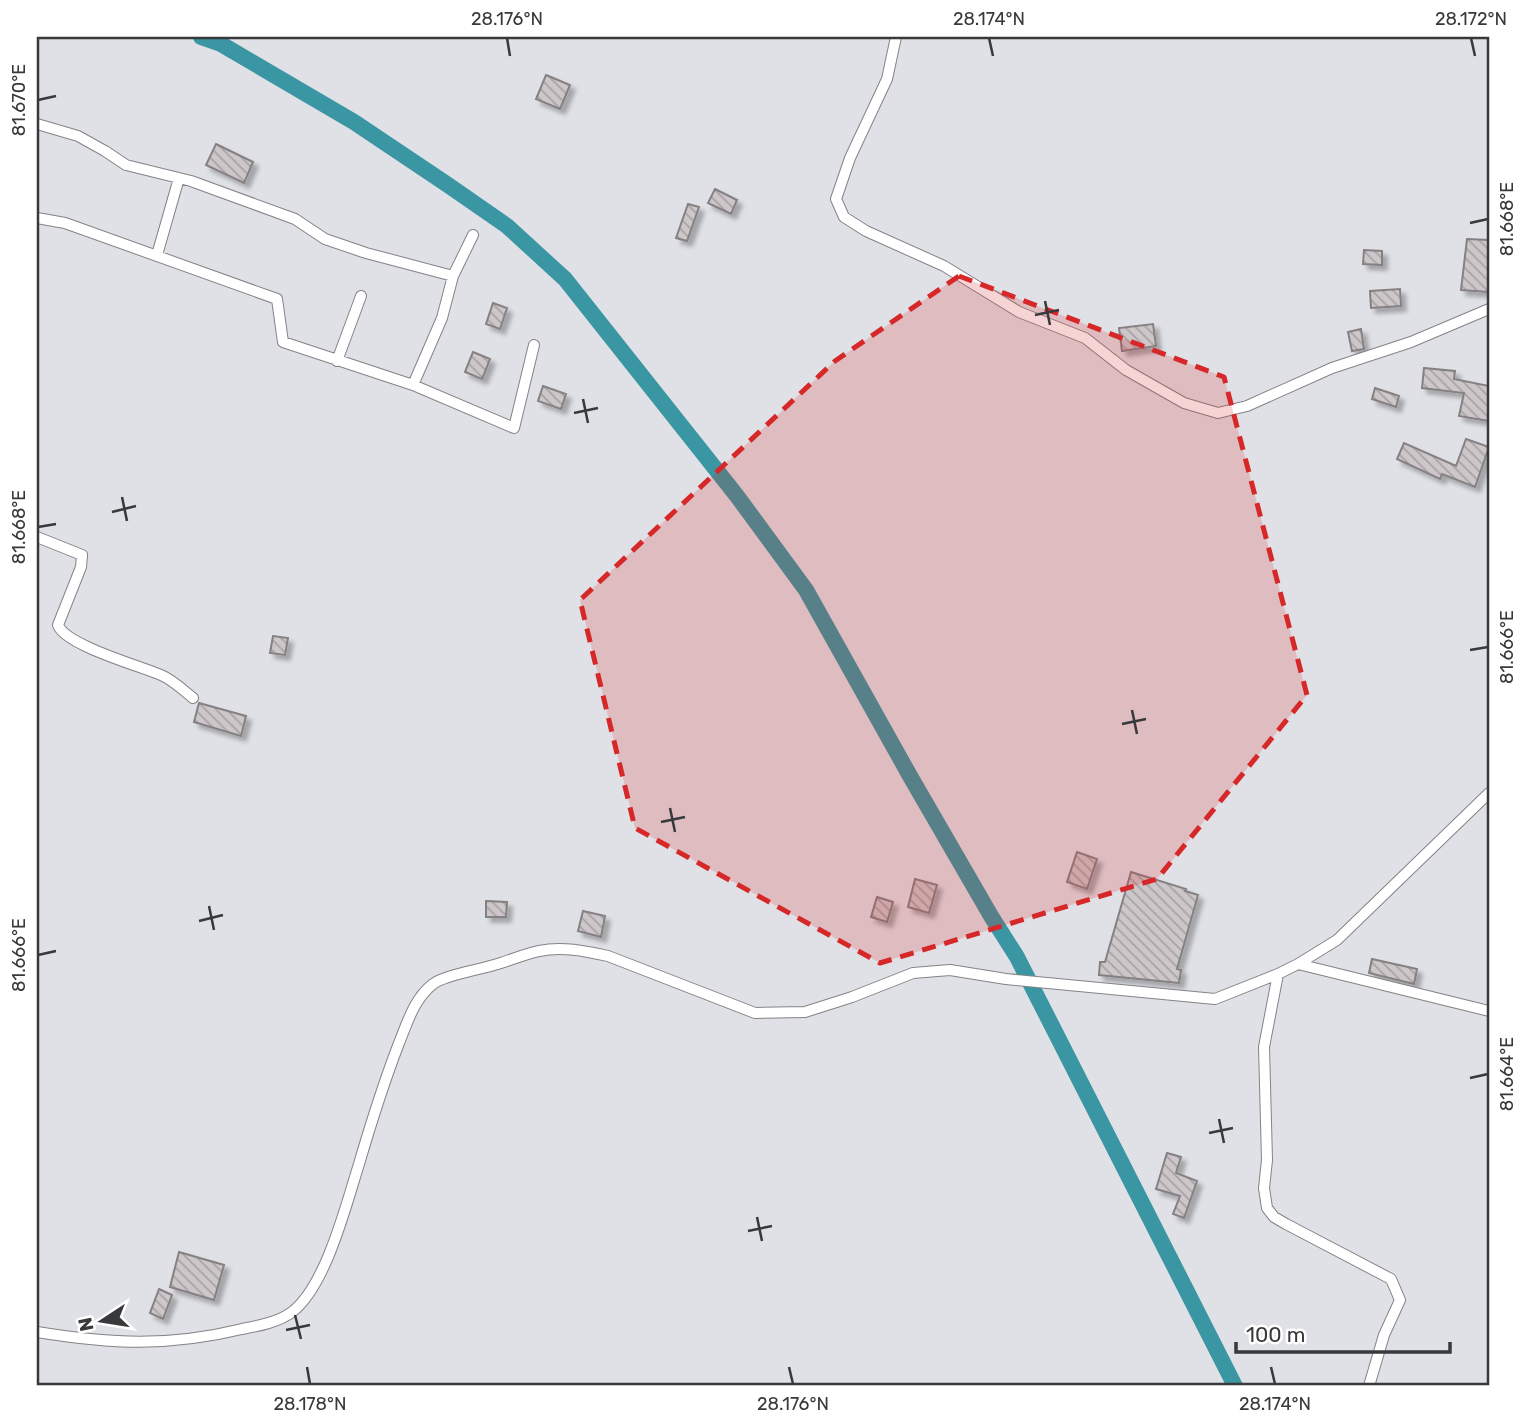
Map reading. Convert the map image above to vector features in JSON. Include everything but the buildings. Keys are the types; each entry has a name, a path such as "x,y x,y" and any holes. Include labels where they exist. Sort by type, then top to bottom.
{"street":[{"path":"896,37 887,79 850,158 836,199 844,217 866,231 944,266 1019,312 1085,338 1126,370 1184,403 1218,412 1247,406 1332,368 1411,342 1489,309"},
{"path":"37,124 78,136 125,165 191,181 295,219 325,239 453,276"},
{"path":"157,255 179,178"},
{"path":"37,218 65,223 277,299 283,342 413,385 514,428 534,345"},
{"path":"413,385 442,317 453,276 473,235"},
{"path":"337,361 360,296"},
{"path":"37,537 82,555 81,567 58,625 59,630 73,640 163,676 193,698"},
{"path":"37,1332 127,1343 166,1343 225,1334 266,1324 297,1308 311,1292 328,1256 412,1010 430,987 445,977 539,951 564,948 608,956 755,1013 805,1012 913,973 950,970 1006,979 1215,999 1278,974 1337,940 1489,793"},
{"path":"1298,964 1489,1011"},
{"path":"1278,974 1264,1047 1264,1188 1268,1208 1286,1224 1391,1279 1400,1300 1384,1335 1369,1386"}],"highlighted area":[{"path":"959,276 1224,377 1307,695 1157,879 880,963 635,828 580,600 835,361"}],"waterway":[{"path":"201,37 221,44 354,122 507,226 565,279 737,496 806,590 910,776 1017,957 1235,1386"}]}
